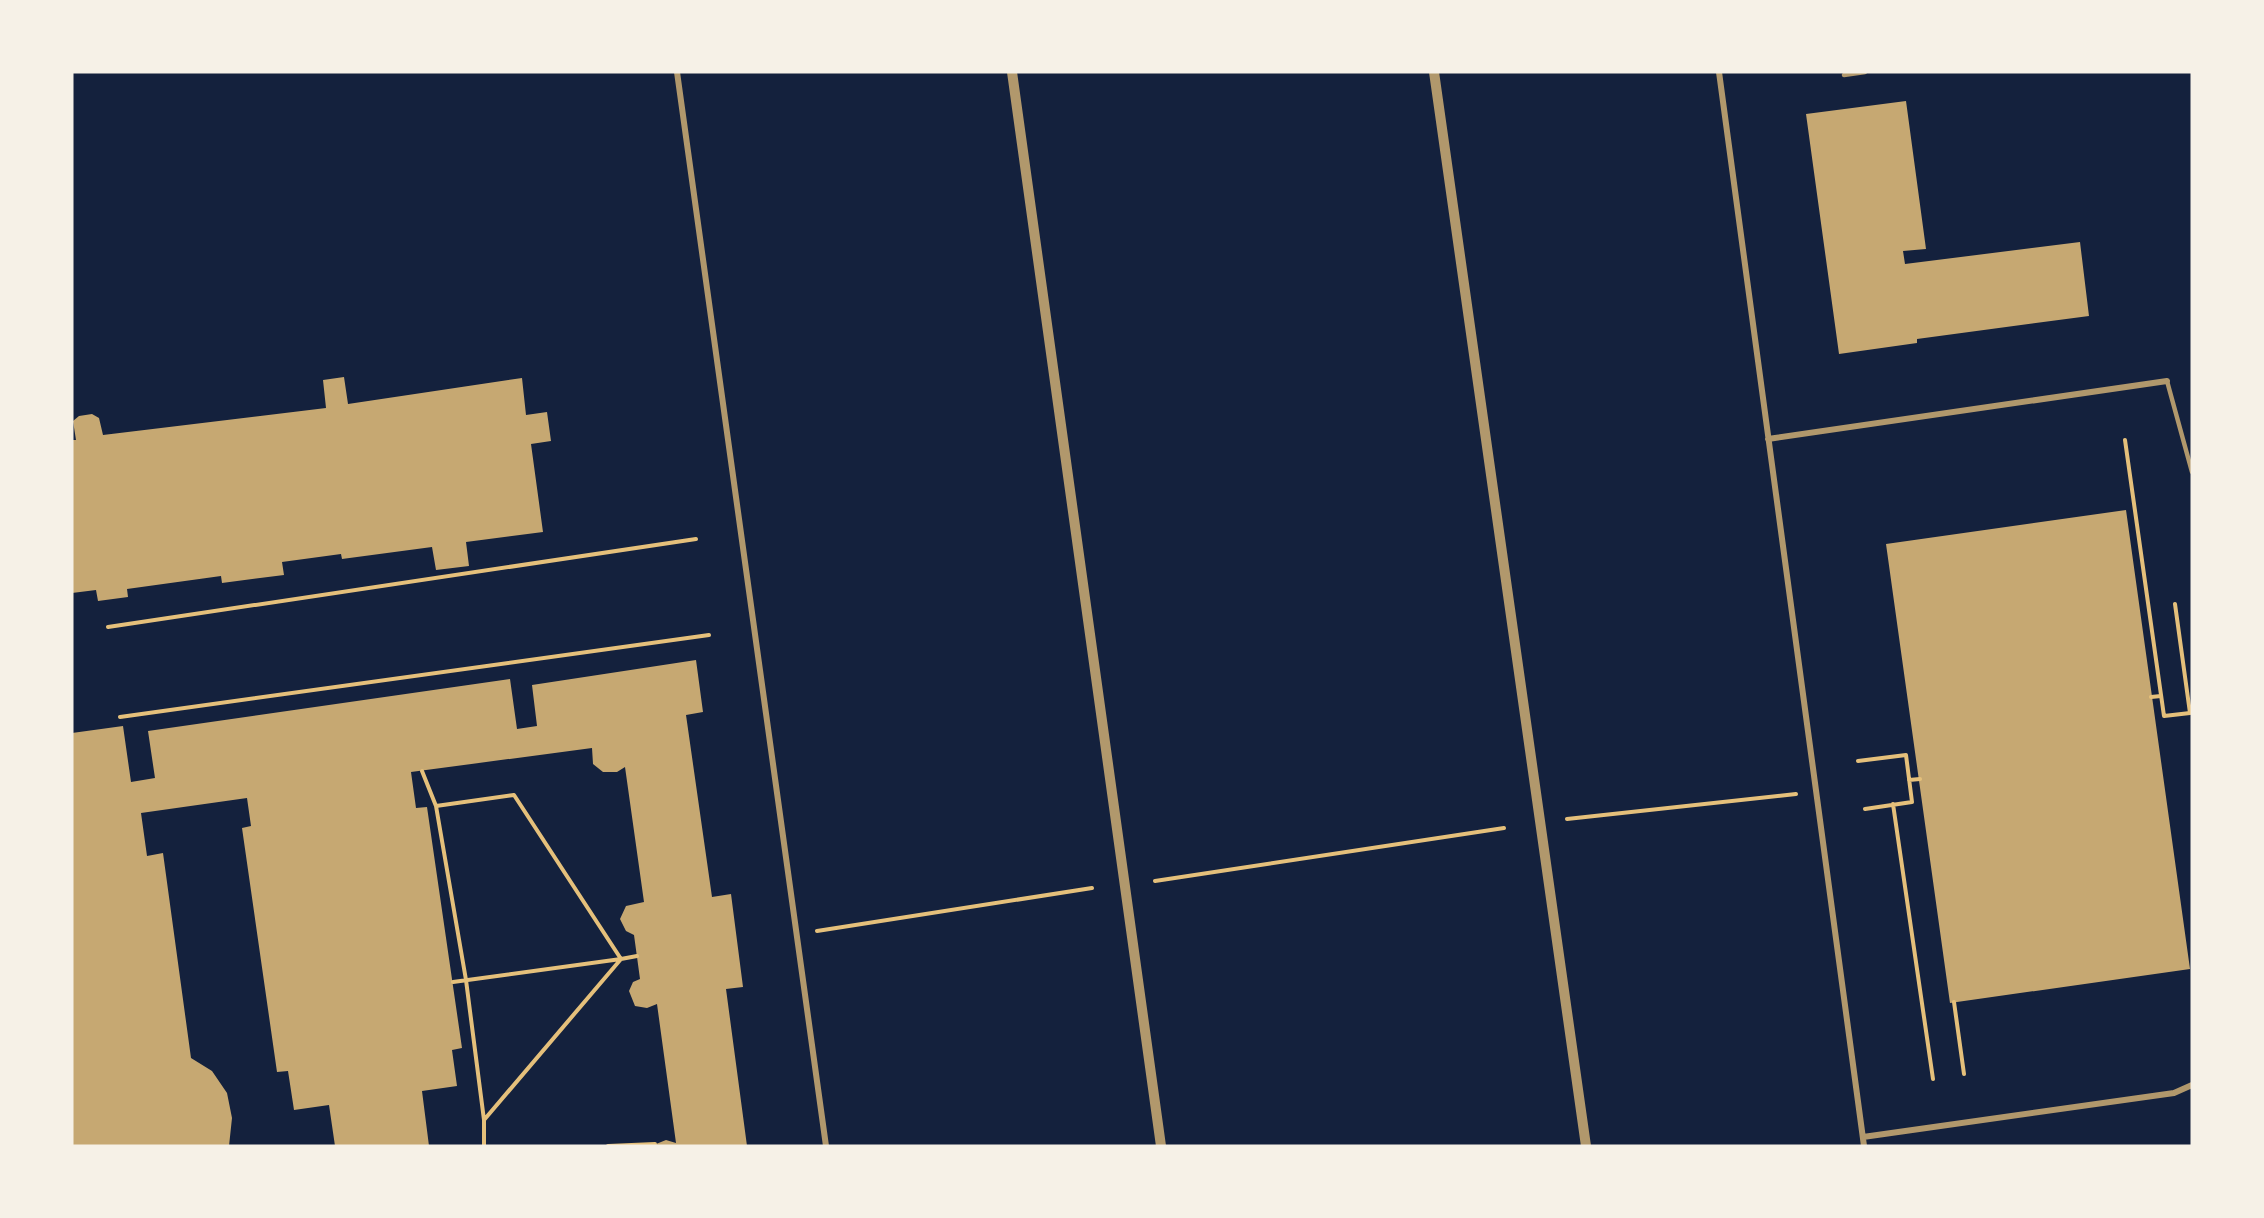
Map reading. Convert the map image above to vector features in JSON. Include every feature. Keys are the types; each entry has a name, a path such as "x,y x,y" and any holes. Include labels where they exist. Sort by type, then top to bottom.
{"street":[{"path":"677,72 826,1146"},
{"path":"1012,72 1161,1146"},
{"path":"1434,72 1586,1146"},
{"path":"1719,72 1864,1146"},
{"path":"1768,439 2167,381"},
{"path":"1863,1137 2174,1093 2192,1084"}],"lane":[{"path":"1844,75 1865,72"},
{"path":"2167,381 2192,472"}],"path":[{"path":"2125,440 2164,716 2190,713 2175,604"},
{"path":"108,627 696,539"},
{"path":"120,717 709,635"},
{"path":"2151,697 2161,696"},
{"path":"1858,761 1906,755 1912,802 1865,808"},
{"path":"422,771 436,806 466,980 484,1120 484,1146"},
{"path":"1909,780 1920,779"},
{"path":"1567,819 1797,794"},
{"path":"436,806 514,795 621,959"},
{"path":"1893,804 1933,1079"},
{"path":"1155,881 1504,828"},
{"path":"811,932 1092,888"},
{"path":"453,982 637,956"},
{"path":"484,1120 621,959"},
{"path":"1954,1002 1964,1074"},
{"path":"608,1146 655,1144"}],"building":[{"path":"1906,101 1926,249 1903,251 1905,264 2080,242 2089,316 1917,339 1917,343 1839,354 1806,114"},
{"path":"344,377 348,404 522,378 526,415 547,412 551,441 531,444 543,532 466,542 469,566 436,570 432,547 342,559 341,554 282,562 284,575 222,583 221,576 127,589 128,597 98,601 96,590 72,593 72,440 76,440 73,421 79,416 92,414 99,418 103,435 326,408 323,380"},
{"path":"2126,510 2190,969 1950,1003 1886,544"},
{"path":"696,660 703,712 686,715 712,897 731,894 743,987 726,989 747,1146 651,1146 666,1140 676,1143 657,1004 647,1008 635,1006 629,991 633,982 640,979 634,935 626,931 620,919 626,906 644,902 625,767 617,772 603,772 593,764 592,748 411,772 416,808 427,807 462,1048 452,1050 457,1086 422,1091 429,1146 335,1146 329,1105 294,1110 288,1071 277,1072 242,828 251,826 247,798 141,813 147,856 163,853 191,1058 212,1071 227,1093 232,1118 229,1146 72,1146 72,733 123,726 131,782 155,778 148,731 510,679 517,729 537,726 532,685"}]}
